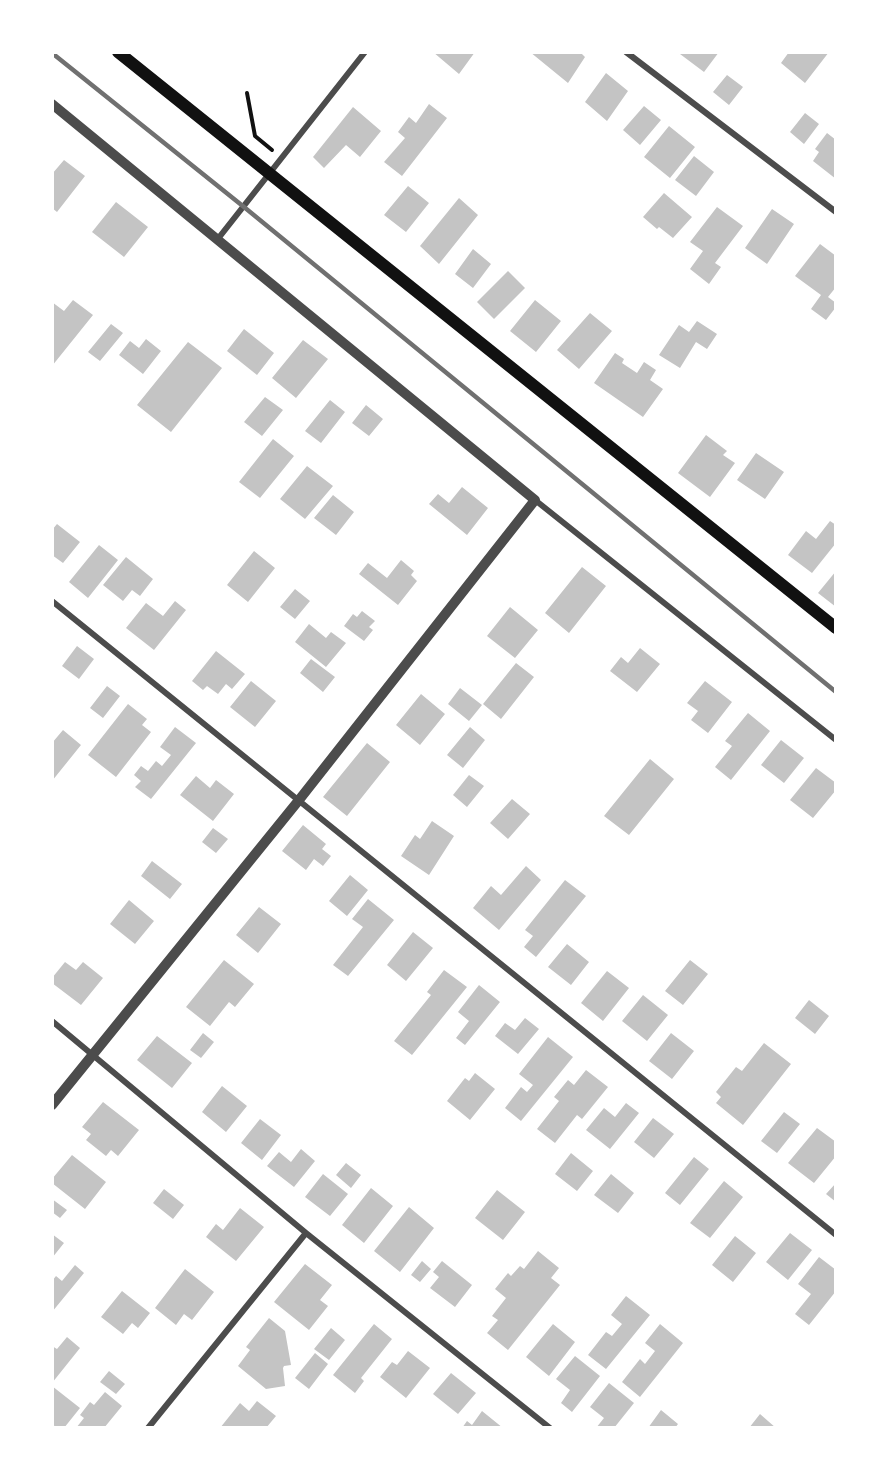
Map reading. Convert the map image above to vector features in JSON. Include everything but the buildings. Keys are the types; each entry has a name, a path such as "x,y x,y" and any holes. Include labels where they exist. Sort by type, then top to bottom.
{"main road":[{"path":"118,52 836,628"}],"street":[{"path":"217,240 365,52"},
{"path":"626,52 836,212"},
{"path":"52,104 535,500 836,740"},
{"path":"52,1106 535,500"},
{"path":"52,601 836,1235"},
{"path":"52,1021 306,1233 550,1428"},
{"path":"148,1428 306,1233"}],"path":[{"path":"247,93 255,136 282,158"}],"railway":[{"path":"52,53 244,207 836,692"}]}
